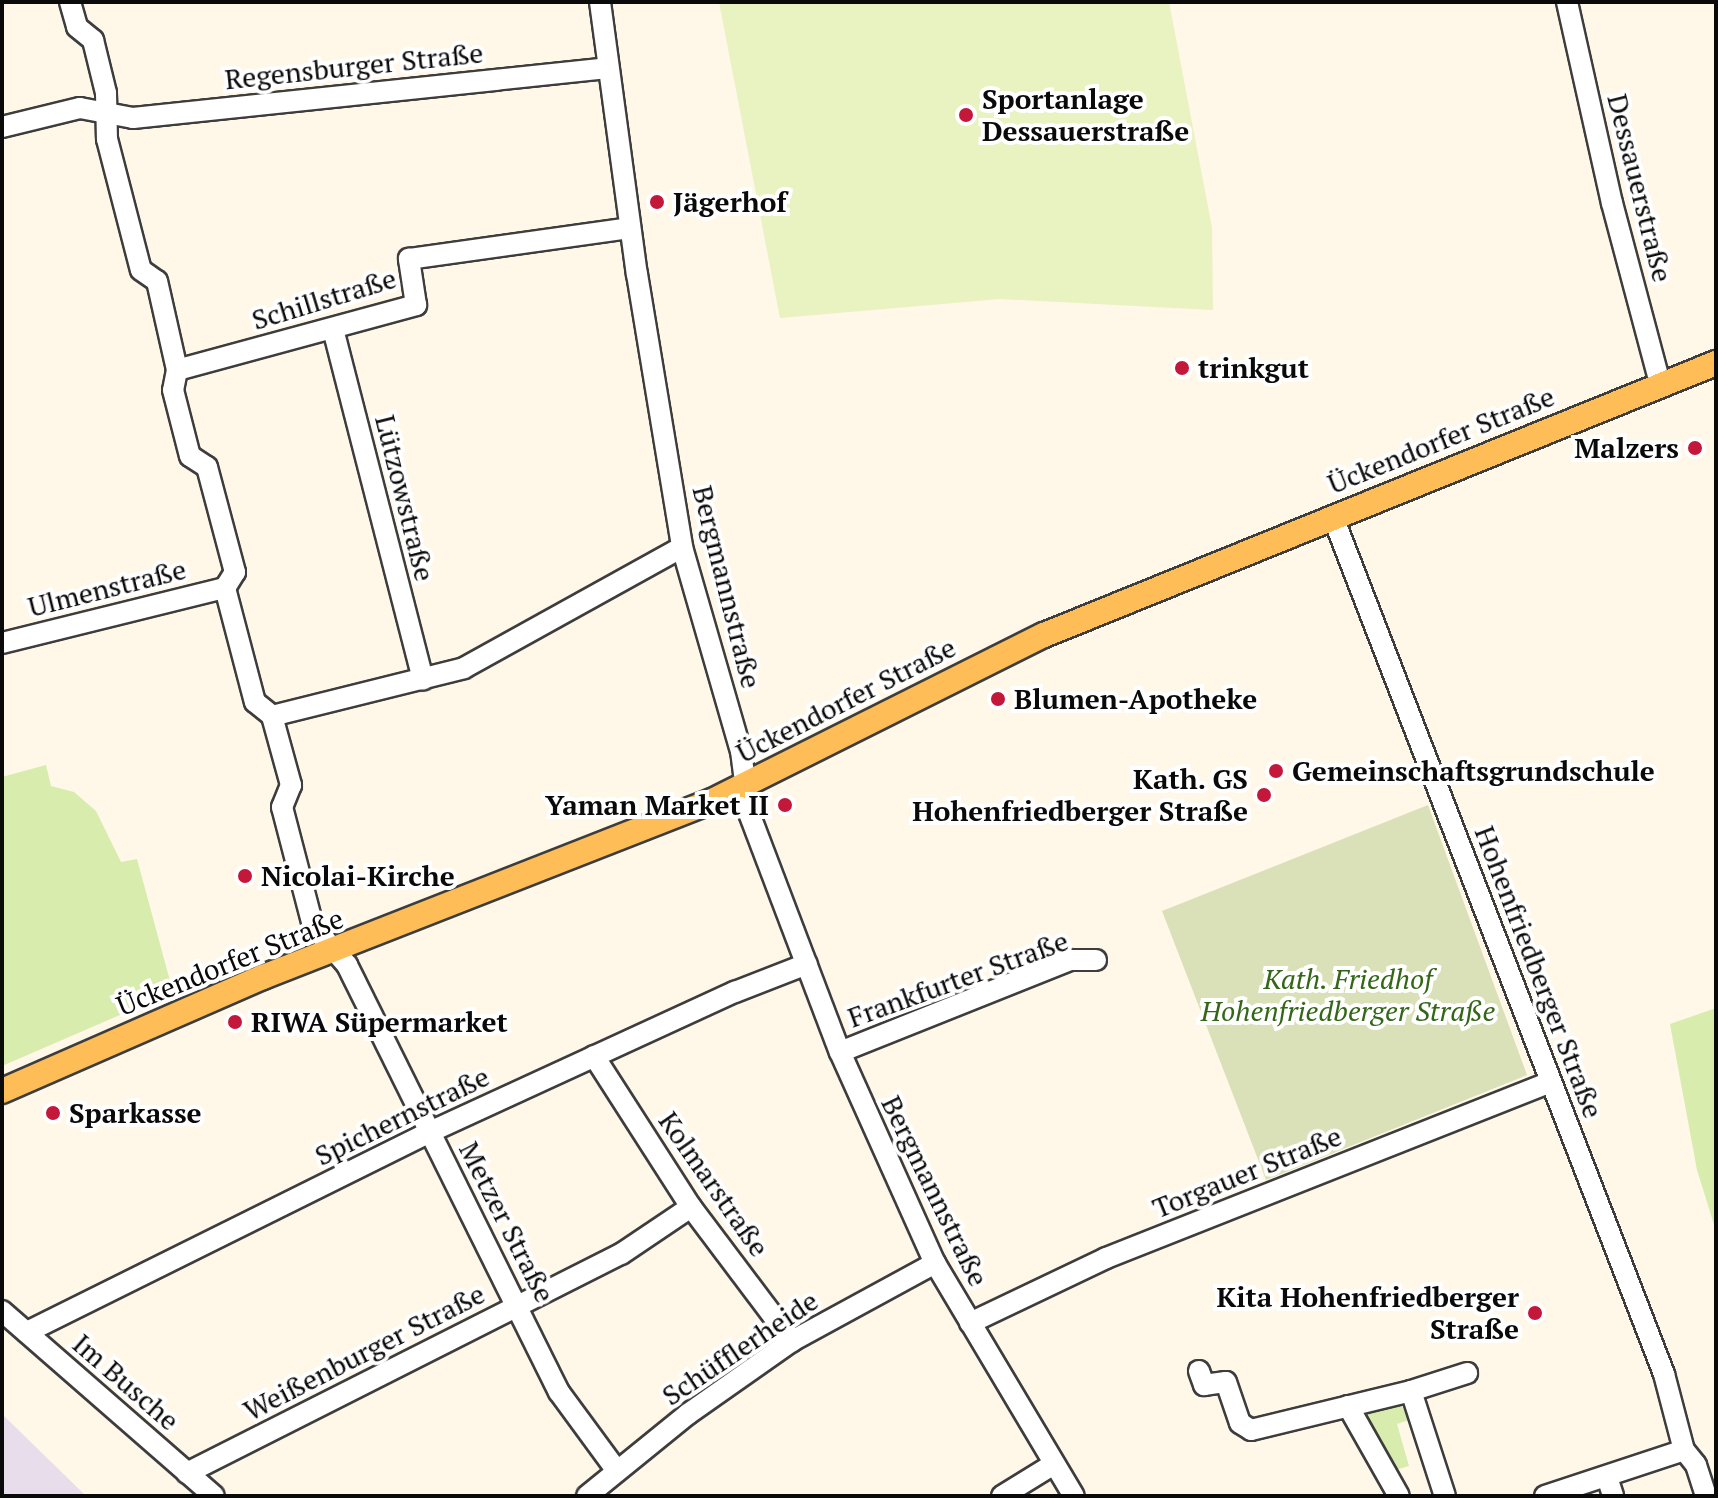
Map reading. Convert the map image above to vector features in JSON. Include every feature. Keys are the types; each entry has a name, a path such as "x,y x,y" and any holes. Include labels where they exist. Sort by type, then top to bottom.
{"main road":[{"name":"Ückendorfer Straße","path":"2,1091 336,949 575,859 748,783 1044,635 1716,363"}],"street":[{"path":"70,2 77,27 93,40 107,111 107,139 141,270 157,281 177,370 173,390 190,456 207,467 235,572 225,588"},
{"name":"Bergmannstraße","path":"600,2 630,228 682,547 748,783 749,813 840,1052 935,1263 1074,1496"},
{"name":"Dessauerstraße","path":"1567,2 1612,203 1661,387"},
{"name":"Regensburger Straße","path":"2,127 80,108 133,118 607,68"},
{"name":"Schillstraße","path":"177,370 416,305 409,259 630,228"},
{"name":"Lützowstraße","path":"333,329 423,680"},
{"name":"Hohenfriedberger Straße","path":"1333,517 1664,1374 1684,1450 1696,1465 1706,1496"},
{"path":"272,716 464,668 682,547"},
{"name":"Ulmenstraße","path":"2,643 225,588"},
{"name":"Metzer Straße","path":"225,588 255,702 272,716 291,785 282,807 313,926 336,949 559,1392 617,1471"},
{"name":"Frankfurter Straße","path":"840,1052 1070,960 1096,960"},
{"name":"Spichernstraße","path":"27,1332 430,1132 594,1056 807,964"},
{"name":"Kolmarstraße","path":"594,1056 691,1207 792,1341"},
{"name":"Torgauer Straße","path":"970,1323 1106,1258 1550,1082"},
{"name":"Weißenburger Straße","path":"187,1473 621,1254 691,1207"},
{"name":"Schüfflerheide","path":"587,1496 792,1341 935,1263"},
{"name":"Im Busche","path":"2,1311 214,1496"},
{"path":"1199,1371 1204,1385 1226,1382 1245,1429 1411,1391 1467,1373"},
{"path":"1411,1391 1445,1496"},
{"path":"1348,1406 1399,1496"},
{"path":"1545,1496 1610,1486 1684,1450"},
{"path":"1002,1496 1054,1464"}],"shaded area":[{"path":"4,1416 86,1496 2,1496"}],"green space":[{"name":"Sportanlage Dessauerstraße","path":"719,2 1169,2 1212,228 1213,310 1000,299 780,318"},
{"path":"46,765 51,786 74,792 96,811 121,862 137,859 173,992 2,1066 2,777"},
{"name":"Kath. Friedhof Hohenfriedberger Straße","path":"1428,805 1527,1075 1266,1180 1162,911"},
{"path":"1716,1008 1716,1231 1697,1170 1670,1024"},
{"path":"1398,1402 1412,1419 1397,1424 1409,1466 1392,1471 1366,1418 1369,1411"}],"place":[{"name":"Sportanlage Dessauerstraße","path":"966,115"},
{"name":"Jägerhof","path":"657,202"},
{"name":"trinkgut","path":"1182,368"},
{"name":"Malzers","path":"1695,448"},
{"name":"Blumen-Apotheke","path":"998,699"},
{"name":"Gemeinschaftsgrundschule","path":"1276,771"},
{"name":"Kath. GS Hohenfriedberger Straße","path":"1264,795"},
{"name":"Yaman Market II","path":"785,805"},
{"name":"Nicolai-Kirche","path":"245,876"},
{"name":"RIWA Süpermarket","path":"235,1022"},
{"name":"Sparkasse","path":"53,1113"},
{"name":"Kita Hohenfriedberger Straße","path":"1535,1313"}]}
